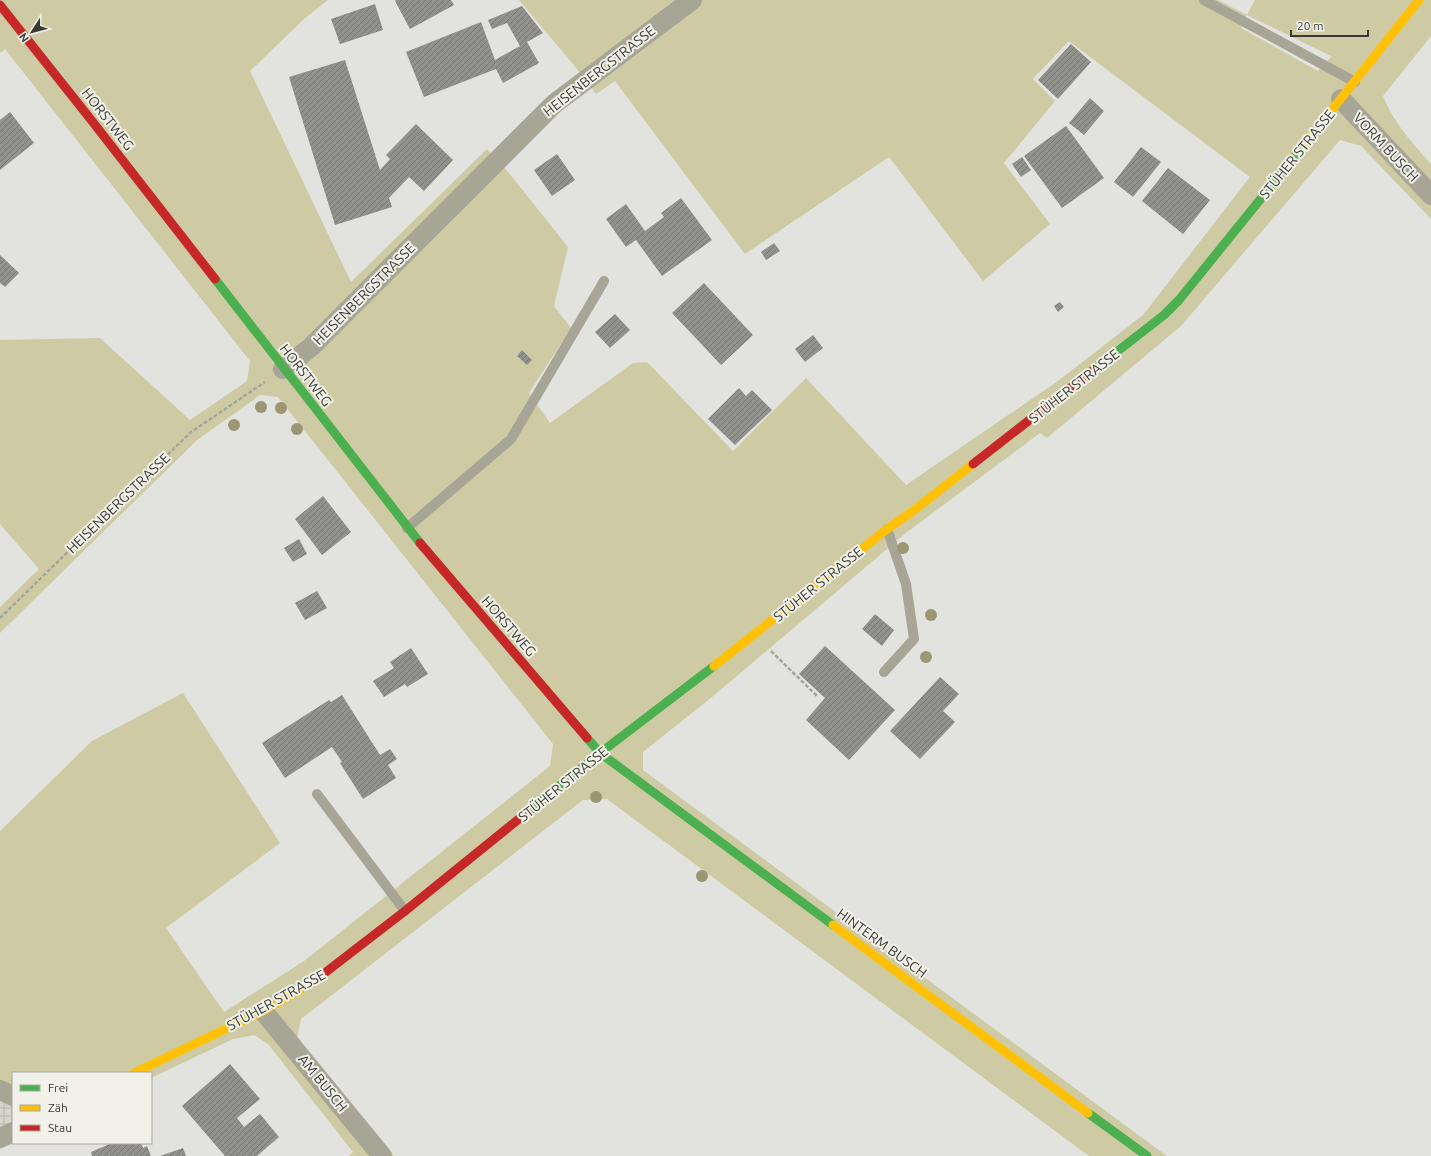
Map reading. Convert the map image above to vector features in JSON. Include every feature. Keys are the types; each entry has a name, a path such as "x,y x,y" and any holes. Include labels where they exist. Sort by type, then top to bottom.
{"street":[{"name":"HEISENBERGSTRASSE","path":"283,369 311,347 554,104 692,0"},
{"name":"STÜHER STRASSE","path":"136,1072 263,1011 317,980 405,911 600,753 754,635 887,529 913,511 1164,315 1179,300 1355,82 1419,0"},
{"name":"HORSTWEG","path":"0,5 92,121 407,528 600,753"},
{"name":"VORM BUSCH","path":"1341,99 1431,195"},
{"name":"HINTERM BUSCH","path":"600,753 1147,1156"},
{"name":"AM BUSCH","path":"263,1011 382,1156"},
{"path":"0,1090 12,1096"},
{"path":"0,1138 12,1132"}],"lane":[{"path":"1204,0 1355,82"},
{"path":"407,528 511,439 604,281"},
{"path":"884,672 914,639 906,584 887,529"},
{"path":"317,794 405,911"}],"path":[{"name":"HEISENBERGSTRASSE","path":"0,618 191,432 283,369"},
{"path":"754,635 818,696"}],"shaded area":[{"path":"0,0 328,0 304,19 250,71 351,282 487,149 509,173 568,247 554,306 571,328 529,393 550,423 633,363 647,362 733,451 806,378 906,485 1058,381 1143,315 1250,177 1069,41 1033,79 1055,101 1004,163 1050,224 983,281 889,157 745,254 615,81 596,94 573,64 519,0 1218,0 1247,15 1255,0 1431,0 1431,36 1383,96 1398,124 1431,164 1431,219 1361,146 1340,140 1181,326 1047,438 1040,433 906,533 712,697 643,752 643,770 1167,1156 1089,1156 607,799 583,800 301,1019 297,1039 394,1156 349,1156 353,1152 268,1044 254,1035 233,1039 152,1078 152,1072 12,1072 12,1093 0,1087 0,831 92,741 183,693 280,843 166,928 224,1012 304,961 550,766 553,744 278,397 260,395 196,441 0,633 0,607 39,569 0,524 0,340 100,338 190,420 247,381 250,361 5,49 0,53","holes":["1247,15 1331,56 1318,71 1241,28"]},
{"path":"0,1087 12,1093 12,1143 0,1149"}],"building":[{"path":"451,0 454,5 410,29 395,1"},
{"path":"375,4 383,30 340,44 331,19"},
{"path":"522,6 543,33 527,42 539,63 503,83 496,69 424,97 406,52 481,22 495,60 520,46 507,23 492,29 488,20"},
{"path":"1071,44 1091,62 1058,99 1038,80"},
{"path":"345,60 380,170 390,159 386,155 416,124 453,160 424,191 409,177 389,198 392,207 335,225 289,77"},
{"path":"1090,98 1104,111 1084,135 1069,123"},
{"path":"10,112 34,143 0,170 0,120"},
{"path":"1066,126 1104,178 1062,208 1024,156"},
{"path":"1141,147 1161,162 1133,197 1114,182"},
{"path":"557,154 575,180 552,196 534,170"},
{"path":"1022,157 1031,170 1021,177 1012,164"},
{"path":"1168,168 1210,200 1183,234 1142,201"},
{"path":"681,198 712,240 662,276 636,240 626,247 606,219 626,204 645,231 664,217 661,213"},
{"path":"774,243 780,251 766,260 761,252"},
{"path":"0,255 19,273 5,287 0,283"},
{"path":"704,283 753,335 721,365 672,313"},
{"path":"1060,302 1064,307 1058,312 1054,306"},
{"path":"615,314 630,330 610,348 595,332"},
{"path":"813,335 823,348 805,362 795,349"},
{"path":"522,350 532,360 527,365 517,356"},
{"path":"739,388 746,396 752,390 772,410 735,445 708,419"},
{"path":"323,496 351,532 322,555 295,519"},
{"path":"299,539 307,554 293,562 284,548"},
{"path":"317,591 327,608 305,620 295,603"},
{"path":"875,614 894,630 882,646 862,629"},
{"path":"825,646 895,710 849,760 806,720 825,698 799,674"},
{"path":"411,648 428,674 407,687 405,684 384,697 373,681 394,668 390,662"},
{"path":"940,677 959,694 943,711 955,722 920,759 890,731"},
{"path":"342,695 380,755 390,749 397,759 388,765 396,778 363,799 340,763 342,762 332,747 285,778 262,743 329,700 331,702"},
{"path":"230,1064 260,1099 237,1118 244,1127 260,1114 279,1137 257,1156 225,1156 182,1106"},
{"path":"110,1144 141,1144 143,1148 147,1146 151,1156 92,1156 91,1152"},
{"path":"183,1148 186,1156 160,1156"}],"traffic: fast":[{"path":"1096,368 1164,315 1179,300 1305,144"},
{"path":"215,279 420,543"},
{"path":"530,810 600,753 714,666"},
{"path":"587,738 600,753 833,925"},
{"path":"1088,1113 1147,1156"}],"traffic: slow":[{"path":"1305,144 1419,0"},
{"path":"714,666 887,529 913,511 973,464"},
{"path":"833,925 1088,1113"},
{"path":"136,1072 263,1011 313,982"}],"traffic: jam":[{"path":"0,5 215,279"},
{"path":"973,464 1096,368"},
{"path":"420,543 587,738"},
{"path":"313,982 405,911 530,810"}]}
